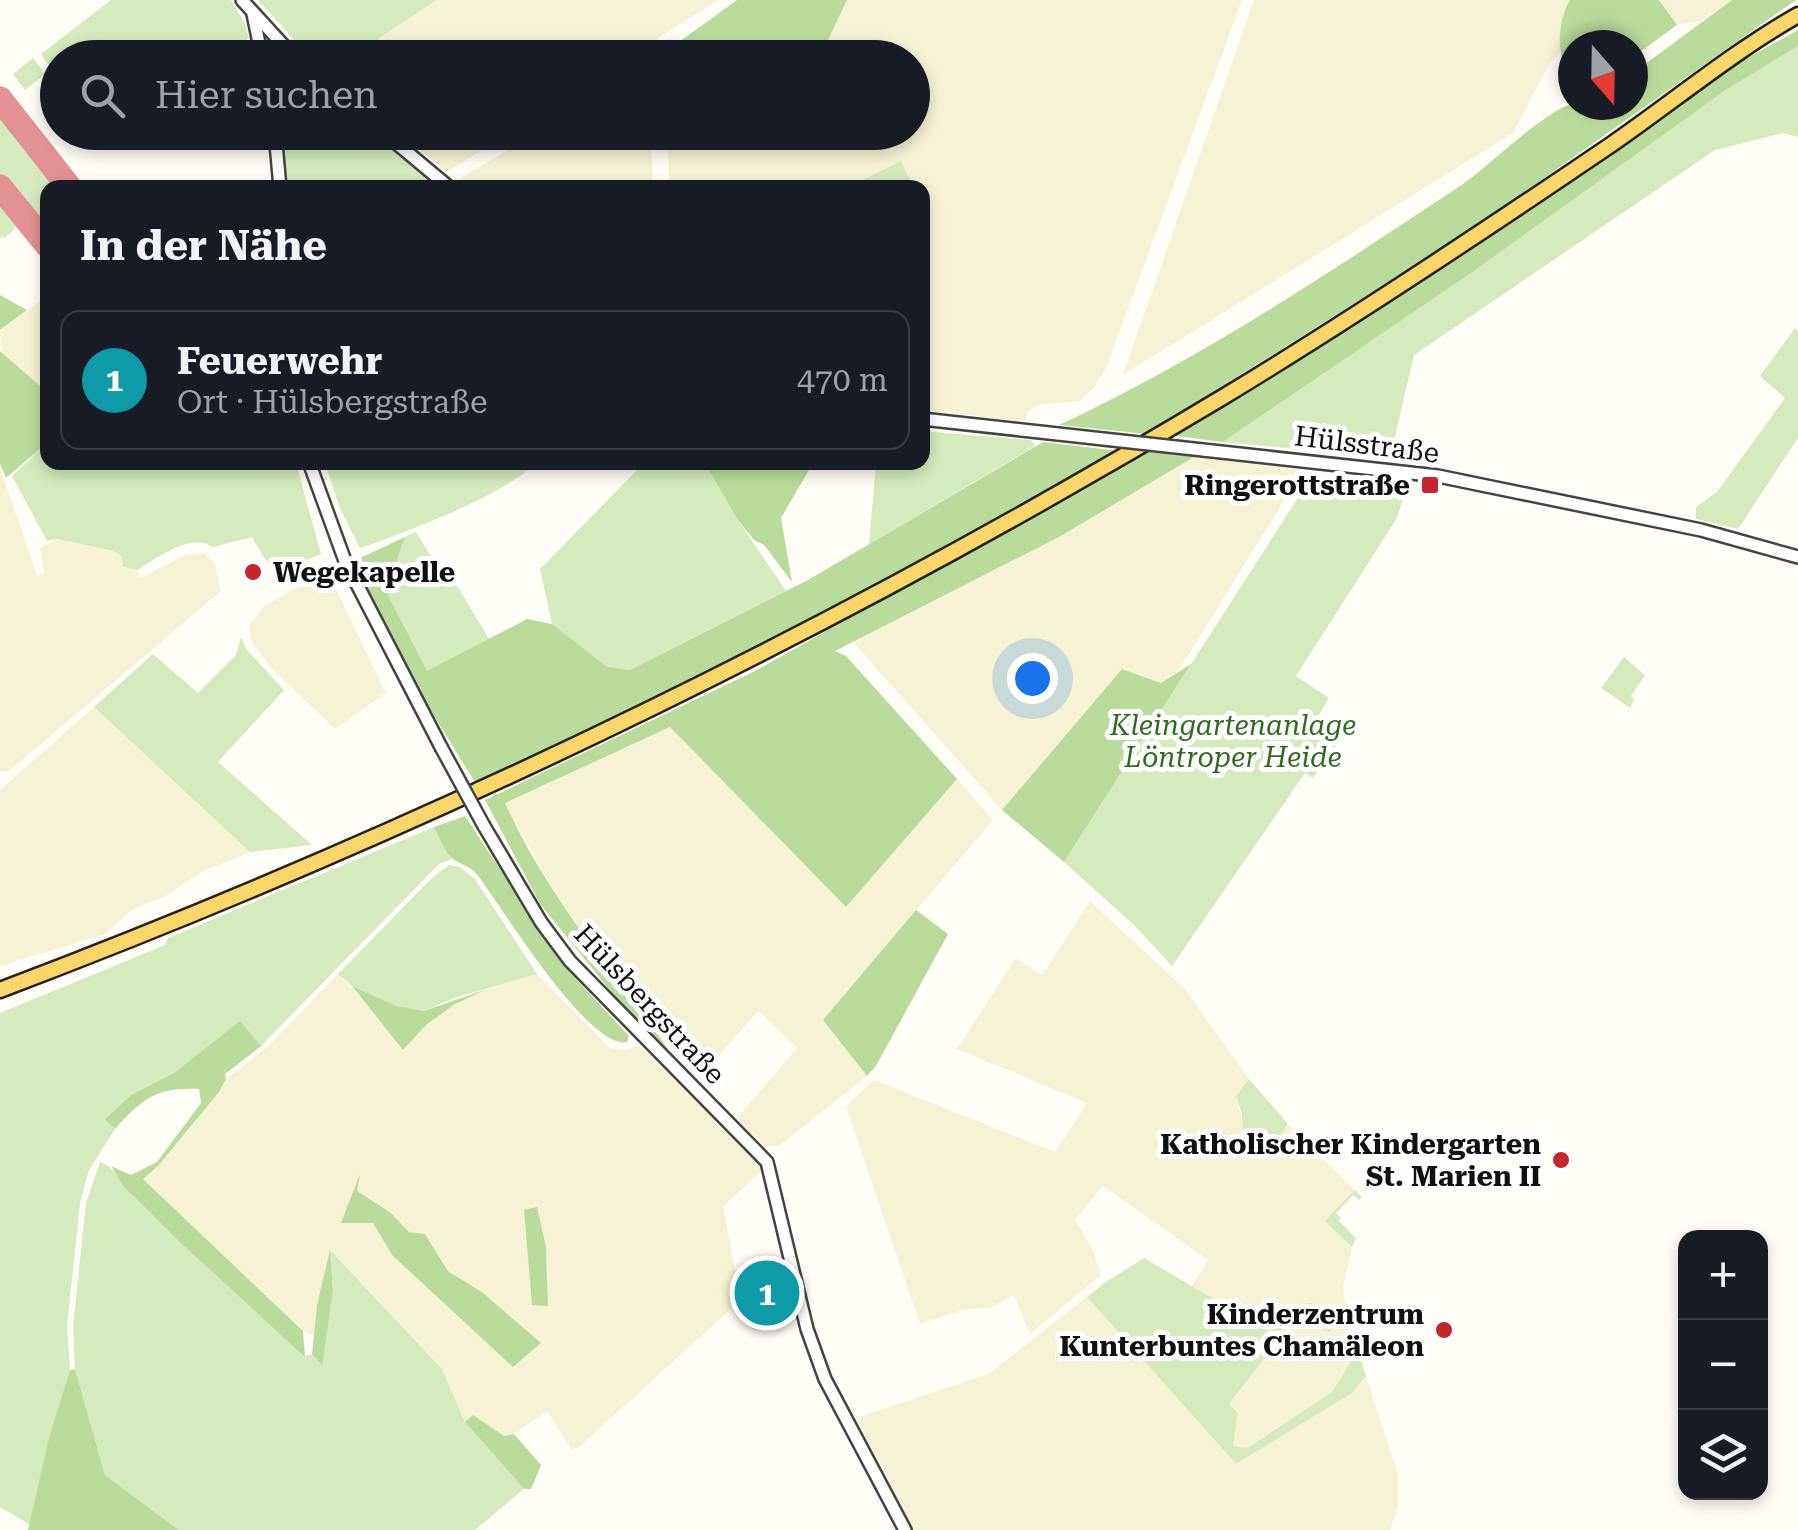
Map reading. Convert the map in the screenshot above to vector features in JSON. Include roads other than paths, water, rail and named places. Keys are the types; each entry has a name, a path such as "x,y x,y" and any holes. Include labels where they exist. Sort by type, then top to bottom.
{"main road":[{"path":"0,990 180,922 496,784 762,656 990,535 1378,300 1798,14"},
{"path":"1757,42 1798,22"}],"street":[{"path":"242,0 277,40"},
{"path":"253,14 258,40"},
{"path":"277,150 279,180"},
{"path":"405,150 441,180"},
{"name":"Hülsstraße","path":"930,420 1438,476 1701,530 1798,557"},
{"name":"Hülsbergstraße","path":"313,470 344,561 484,826 542,922 570,960 641,1036 767,1162 806,1328 825,1379 905,1530"}],"place":[{"name":"Ringerottstraße","path":"1430,485"},
{"name":"Wegekapelle","path":"253,572"},
{"name":"Katholischer Kindergarten St. Marien II","path":"1561,1160"},
{"name":"Feuerwehr","path":"767,1293"},
{"name":"Kinderzentrum Kunterbuntes Chamäleon","path":"1444,1330"}],"park label":[{"name":"Kleingartenanlage Löntroper Heide","path":"1233,741"}]}
